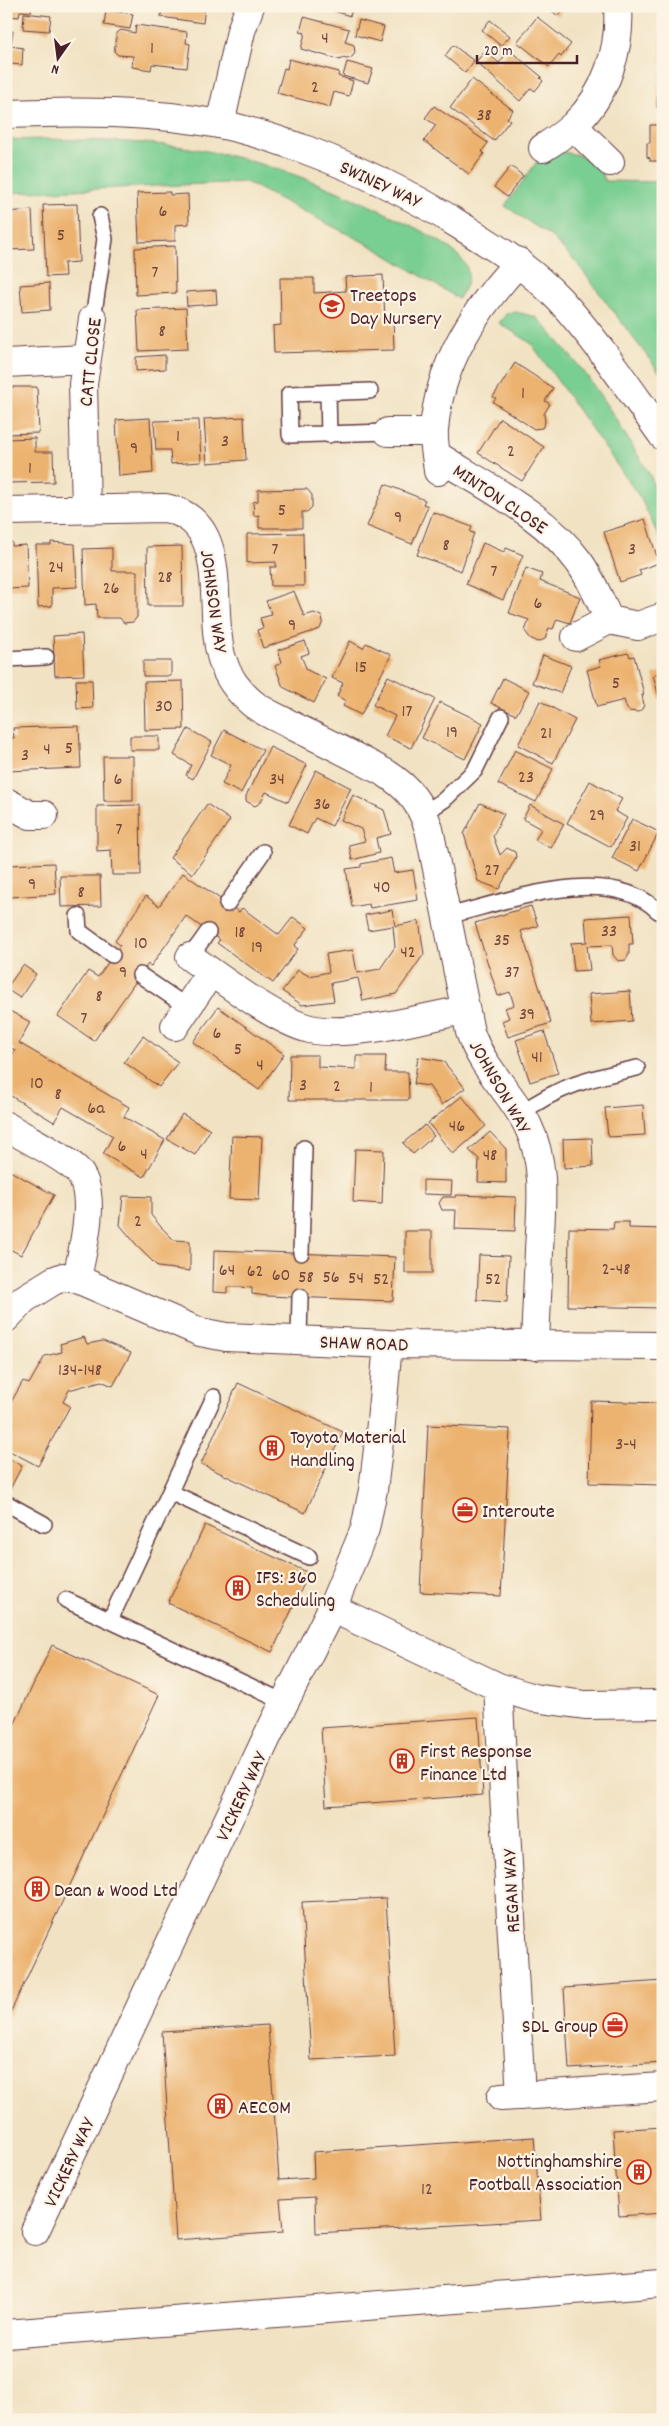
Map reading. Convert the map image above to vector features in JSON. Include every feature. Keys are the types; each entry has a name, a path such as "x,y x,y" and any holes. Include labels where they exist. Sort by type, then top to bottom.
{"street":[{"path":"220,124 241,31 250,6"},
{"path":"544,148 573,126 593,102 605,81 615,53 619,26 618,6"},
{"name":"SWINEY WAY","path":"6,114 132,113 220,124 267,136 340,163 419,199 518,262 560,300 613,367 663,436"},
{"path":"573,126 610,162"},
{"path":"388,432 436,453 444,379 457,346 486,300 518,262"},
{"name":"CATT CLOSE","path":"86,509 83,384 93,319"},
{"path":"6,363 86,359"},
{"name":"MINTON CLOSE","path":"436,453 511,501 554,533 579,562 609,620"},
{"name":"JOHNSON WAY","path":"6,511 165,508 177,511 190,518 201,528 210,548 216,628 222,659 230,678 252,704 400,783 413,796 424,813 447,916 464,1010 477,1051 527,1125 538,1153 542,1185 535,1346"},
{"path":"576,637 609,620 638,626 663,617"},
{"path":"6,802 30,815 44,815"},
{"path":"181,1016 201,965 285,1020 311,1029 344,1031 464,1010"},
{"path":"6,1126 76,1169 84,1180 88,1194 87,1219 77,1279 63,1277 53,1281 24,1299 6,1318"},
{"name":"SHAW ROAD","path":"77,1279 200,1332 226,1337 388,1344 663,1346"},
{"name":"VICKERY WAY","path":"35,2231 284,1702 332,1608 365,1529 378,1452 388,1344"},
{"path":"332,1608 498,1687 534,1698 585,1705 663,1704"},
{"name":"REGAN WAY","path":"498,1687 511,2096 663,2087"},
{"path":"6,2334 663,2282"}],"lane":[{"name":"CATT CLOSE","path":"93,319 105,239 100,216"},
{"path":"370,391 289,394 290,435 388,432"},
{"path":"328,393 329,435"},
{"path":"6,659 46,657"},
{"path":"424,813 444,800 474,770 500,717"},
{"path":"227,904 263,852"},
{"path":"447,916 554,890 599,887 624,891 641,897 658,911"},
{"path":"78,916 79,931 112,955"},
{"path":"201,965 208,932"},
{"path":"140,975 181,1016"},
{"path":"520,1114 538,1100 587,1078 637,1068"},
{"path":"301,1253 304,1148"},
{"path":"299,1340 300,1297"},
{"path":"110,1620 214,1397"},
{"path":"170,1492 309,1557"},
{"path":"6,1503 44,1524"},
{"path":"66,1600 284,1702"}],"green space":[{"path":"43,139 175,146 236,157 296,175 382,211 442,243 463,261 468,272 466,284 459,299 375,248 246,182 6,193 6,140"},
{"path":"562,152 588,159 598,168 605,181 663,182 663,377 576,262 552,237 505,206 538,160"},
{"path":"516,312 536,317 544,325 585,373 614,416 650,475 663,508 663,545 641,499 531,343 499,323 507,313"}],"building":[{"path":"6,6 32,6 31,12 20,11 19,17 6,16"},
{"path":"162,6 205,6 203,23 161,17"},
{"path":"318,6 353,6 350,16"},
{"path":"546,6 565,6 558,16"},
{"path":"106,10 133,14 130,29 104,25"},
{"path":"24,13 51,16 49,31 23,29"},
{"path":"304,17 349,29 345,42 354,45 355,53 352,57 347,59 341,58 341,60 301,49 305,33 300,32"},
{"path":"537,17 571,44 561,57 559,55 549,67 517,42"},
{"path":"359,20 384,27 380,42 355,35"},
{"path":"490,20 510,36 501,46 482,30"},
{"path":"136,25 187,32 186,43 190,44 187,68 152,64 151,70 132,67 133,56 118,55 114,51 117,33 121,30 135,33"},
{"path":"6,31 13,31 11,46 23,48 22,65 10,64 9,68 6,67"},
{"path":"660,34 663,34 663,61 661,61"},
{"path":"453,45 474,61 465,73 445,56"},
{"path":"509,50 542,77 540,78 543,81 535,91 531,88 520,101 476,62 485,51 499,63"},
{"path":"289,59 339,72 338,76 353,81 349,96 334,92 330,107 277,93 284,68 287,69"},
{"path":"347,62 373,69 368,83 343,76"},
{"path":"660,72 663,72 663,108 657,108 658,83 661,84"},
{"path":"472,79 513,110 507,118 510,120 494,141 450,108"},
{"path":"434,106 488,143 482,151 484,154 469,174 424,141 436,125 425,118"},
{"path":"650,125 663,125 663,161 650,161 650,158 647,157 647,143 650,143"},
{"path":"511,166 523,176 507,197 494,187"},
{"path":"170,192 170,195 188,194 189,224 175,225 175,241 139,242 137,193"},
{"path":"77,204 79,262 64,263 65,276 46,277 43,205"},
{"path":"32,210 34,249 6,250 6,212"},
{"path":"175,246 176,293 136,295 135,248"},
{"name":"Treetops Day Nursery","path":"383,275 385,320 393,320 394,350 274,353 273,326 281,325 280,278 314,278 314,293 346,291 345,277"},
{"path":"49,283 50,310 22,312 20,285"},
{"path":"216,290 217,304 187,306 186,292"},
{"path":"186,308 188,349 139,351 137,310"},
{"path":"165,355 165,369 136,371 136,357"},
{"path":"515,363 553,388 545,401 550,404 544,414 545,422 542,428 534,429 493,402 496,398 493,397"},
{"path":"6,387 37,387 39,433 6,434"},
{"path":"244,417 246,460 207,463 204,419"},
{"path":"150,418 153,473 119,476 116,420"},
{"path":"500,418 544,447 522,481 478,453"},
{"path":"199,420 201,462 171,464 170,450 156,450 154,421"},
{"path":"35,438 35,452 53,452 54,482 6,483 6,439"},
{"path":"385,484 425,500 423,504 428,506 412,544 367,526"},
{"path":"307,489 312,495 312,507 307,512 302,512 302,528 259,528 259,515 254,516 253,502 258,501 258,490"},
{"path":"433,512 472,527 470,532 474,533 461,571 417,555"},
{"path":"645,519 659,563 639,570 641,575 620,582 604,532"},
{"path":"303,533 304,586 271,586 270,567 276,567 276,562 247,563 247,534"},
{"path":"12,542 12,546 26,545 28,588 6,589 6,543"},
{"path":"51,542 75,544 77,587 52,588 52,606 38,607 36,545 51,545"},
{"path":"483,543 504,552 506,548 523,555 503,600 466,584"},
{"path":"182,546 183,606 148,606 147,547"},
{"path":"112,548 112,571 137,571 137,617 133,622 124,623 120,618 97,618 96,604 85,605 83,549"},
{"path":"526,568 542,574 540,581 580,597 570,623 557,619 553,629 549,628 545,639 538,642 530,638 525,631 529,620 509,613"},
{"path":"294,591 304,616 314,613 321,616 323,621 320,629 263,648 257,630 263,628 260,618 272,615 266,601"},
{"path":"82,634 84,675 55,676 53,636"},
{"path":"305,641 309,653 301,656 307,670 326,679 314,703 283,687 275,666 282,662 278,650"},
{"path":"350,641 363,648 366,643 391,655 361,715 343,706 346,701 337,696 343,683 332,678"},
{"path":"628,653 630,657 634,656 644,694 642,695 644,705 642,709 638,712 629,711 624,700 597,707 587,670 601,666 599,660"},
{"path":"543,655 571,666 560,693 532,683"},
{"path":"143,661 171,661 171,676 143,676"},
{"path":"663,672 663,708 662,708 653,675"},
{"path":"388,676 435,699 411,748 385,736 395,716 373,705"},
{"path":"503,678 529,691 516,715 491,703"},
{"path":"76,680 92,680 93,708 77,709"},
{"path":"183,681 184,729 145,730 144,682"},
{"path":"540,701 575,720 553,763 518,745"},
{"path":"440,702 483,723 465,759 422,738"},
{"path":"79,726 81,768 6,771 6,738 14,738 13,728"},
{"path":"188,729 212,742 193,779 186,775 191,765 174,755"},
{"path":"224,730 263,750 241,793 222,784 231,765 211,755"},
{"path":"130,736 159,736 159,750 130,750"},
{"path":"270,747 307,765 288,802 266,792 260,803 255,806 246,801 246,796"},
{"path":"515,750 553,769 536,802 498,784"},
{"path":"103,756 133,756 133,801 104,801"},
{"path":"316,770 351,788 332,826 315,818 307,834 289,825"},
{"path":"590,781 622,799 615,811 627,818 611,847 567,823"},
{"path":"353,795 384,810 391,834 376,838 379,853 352,860 349,845 365,841 361,829 341,820"},
{"path":"480,803 504,814 493,836 500,855 507,848 515,852 516,857 499,889 478,881 464,834"},
{"path":"207,804 230,820 193,874 170,858"},
{"path":"140,805 141,875 112,875 111,850 97,851 97,806"},
{"path":"530,805 564,824 551,848 535,840 541,829 523,819"},
{"path":"632,819 659,832 639,871 612,858"},
{"path":"391,858 394,873 413,870 418,900 370,908 369,904 352,907 346,869 361,867 361,864"},
{"path":"54,863 56,894 10,897 10,901 6,901 6,871 9,871 9,865"},
{"path":"183,873 239,912 242,908 279,935 293,917 308,928 294,946 298,949 273,983 217,943 220,940 186,916 151,966 148,964 94,1041 58,1016 88,971 98,977 120,945 115,941 146,896 159,906"},
{"path":"60,876 100,876 101,906 61,907"},
{"path":"531,906 538,926 521,931 551,1023 508,1037 502,1021 509,1018 505,1008 514,1005 510,992 498,996 475,923"},
{"path":"392,910 395,926 419,921 424,954 396,994 363,1001 358,978 331,983 334,1001 302,1005 282,991 298,970 309,976 329,972 326,954 353,950 357,973 380,969 395,947 393,926 368,930 365,915"},
{"path":"631,915 633,944 629,944 629,954 626,960 618,961 613,955 612,945 587,946 590,970 574,971 571,943 587,942 585,918"},
{"path":"23,965 36,974 20,998 6,989"},
{"path":"630,991 632,1021 591,1024 589,994"},
{"path":"218,1007 284,1054 259,1090 193,1042"},
{"path":"6,1009 30,1022 19,1043 129,1107 124,1117 165,1140 144,1177 103,1154 113,1136 63,1107 54,1122 6,1093 6,1065 15,1050 6,1045"},
{"path":"544,1031 558,1073 530,1082 516,1040"},
{"path":"143,1036 178,1062 159,1087 124,1062"},
{"path":"290,1055 318,1055 318,1067 356,1069 356,1056 386,1056 385,1072 408,1072 409,1100 289,1100"},
{"path":"418,1057 443,1061 465,1088 442,1105 429,1086 414,1084"},
{"path":"462,1096 486,1126 453,1154 428,1123"},
{"path":"643,1105 645,1135 608,1137 605,1108"},
{"path":"182,1114 210,1130 195,1155 167,1139"},
{"path":"425,1125 434,1136 413,1154 403,1143"},
{"path":"490,1132 506,1149 506,1183 478,1182 479,1159 469,1150"},
{"path":"232,1136 262,1137 259,1200 229,1199"},
{"path":"592,1138 593,1166 564,1168 563,1139"},
{"path":"355,1149 384,1150 382,1204 353,1202"},
{"path":"10,1171 54,1195 21,1255 6,1247 6,1178"},
{"path":"423,1180 452,1181 451,1195 423,1194"},
{"path":"456,1195 516,1197 515,1231 455,1229 456,1210 442,1210 439,1203 443,1197 456,1197"},
{"path":"123,1196 151,1197 151,1215 161,1227 174,1240 190,1241 190,1271 158,1267 140,1249 120,1225"},
{"path":"614,1222 629,1222 629,1228 663,1229 663,1308 568,1306 569,1228 613,1229"},
{"path":"405,1231 432,1231 432,1273 405,1273"},
{"path":"214,1250 395,1257 393,1301 267,1296 252,1294 252,1288 240,1287 227,1287 227,1293 213,1292"},
{"path":"479,1255 509,1256 507,1302 477,1300"},
{"path":"84,1337 87,1344 103,1341 131,1353 113,1386 101,1381 69,1390 63,1402 70,1406 38,1466 6,1449 6,1402 10,1404 23,1381 29,1384 45,1356 62,1352 60,1344"},
{"name":"Toyota Material Handling","path":"238,1383 343,1432 305,1513 201,1464"},
{"path":"591,1401 663,1403 663,1485 589,1483"},
{"name":"Interoute","path":"428,1425 510,1429 501,1596 420,1592"},
{"path":"6,1457 22,1466 10,1489 6,1487"},
{"name":"IFS: 360 Scheduling","path":"205,1525 309,1573 272,1652 168,1603"},
{"path":"52,1645 159,1695 6,2022 6,1742"},
{"name":"First Response Finance Ltd","path":"478,1717 483,1795 326,1806 321,1728"},
{"path":"386,1898 395,2056 311,2060 302,1902"},
{"name":"SDL Group","path":"663,1981 663,2063 569,2069 564,1988"},
{"path":"268,2025 279,2180 314,2178 313,2152 534,2137 541,2220 316,2233 315,2197 280,2199 283,2232 176,2240 162,2032"},
{"name":"Nottinghamshire Football Association","path":"663,2127 663,2213 619,2216 613,2130"}],"place":[{"name":"Treetops Day Nursery","path":"332,306"},
{"name":"Toyota Material Handling","path":"272,1448"},
{"name":"Interoute","path":"465,1510"},
{"name":"IFS: 360 Scheduling","path":"238,1588"},
{"name":"First Response Finance Ltd","path":"402,1761"},
{"name":"Dean & Wood Ltd","path":"37,1889"},
{"name":"SDL Group","path":"615,2025"},
{"name":"AECOM","path":"220,2106"},
{"name":"Nottinghamshire Football Association","path":"639,2172"}]}
